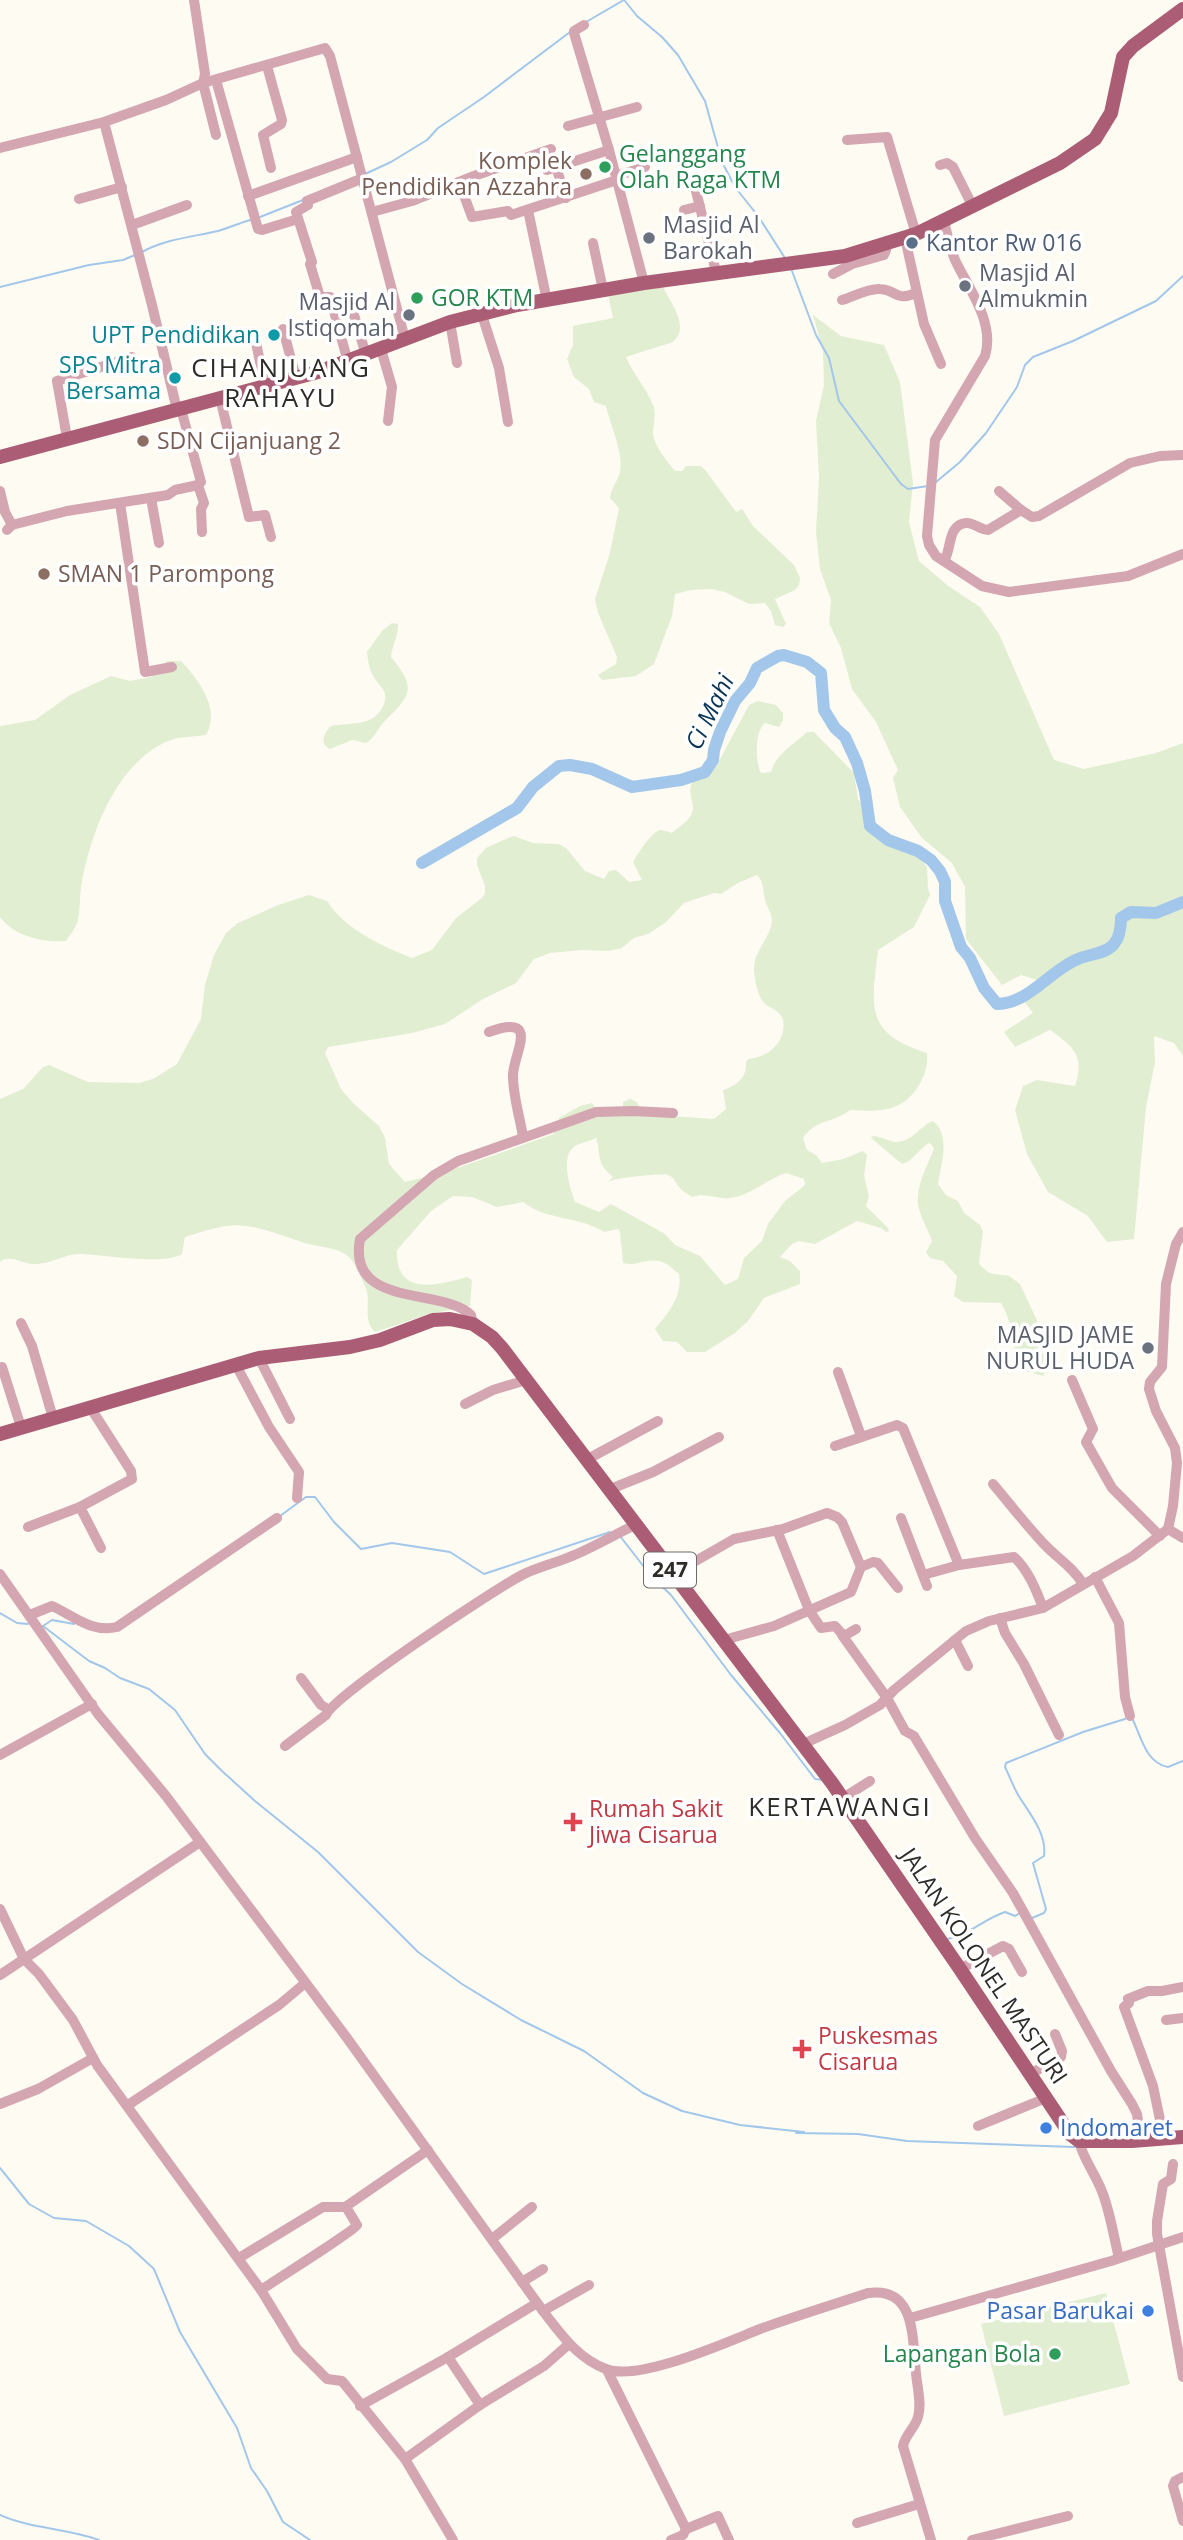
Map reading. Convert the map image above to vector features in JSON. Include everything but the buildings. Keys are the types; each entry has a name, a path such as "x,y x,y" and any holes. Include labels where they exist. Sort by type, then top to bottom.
{"main road":[{"path":"0,457 296,378 348,362 450,322 644,283 845,257 911,236 1060,163 1095,139 1111,113 1123,57 1133,46 1183,9"},
{"path":"0,1433 259,1358 350,1347 380,1340 433,1320 450,1319 473,1324"},
{"name":"JALAN KOLONEL MASTURI","path":"473,1324 492,1337 526,1380 843,1798 1080,2145"},
{"path":"1080,2145 1183,2137"}],"street":[{"path":"194,0 205,74 203,83 216,135"},
{"path":"584,25 574,33 617,178 644,283"},
{"path":"0,148 104,122 166,100 203,83 325,48 330,56 405,339"},
{"path":"267,66 282,120 281,124 263,135 271,169"},
{"path":"216,80 258,229 298,219"},
{"path":"568,126 637,107"},
{"path":"0,491 9,528 66,511 151,498 201,482 179,409 104,122"},
{"path":"848,140 887,137 911,236 916,293 924,324 941,364"},
{"path":"372,212 412,201 547,152 547,170 609,150"},
{"path":"248,196 356,157"},
{"path":"940,165 947,163 953,167 973,207"},
{"path":"556,167 566,198"},
{"path":"459,182 470,217 508,211 511,215 566,198 645,167"},
{"path":"348,362 330,297 320,297 310,264 312,262 306,238 296,212 307,205 307,201 363,177"},
{"path":"79,199 122,187"},
{"path":"695,187 716,272"},
{"path":"132,225 187,205"},
{"path":"684,210 700,206"},
{"path":"528,210 547,301"},
{"path":"944,222 956,262 977,300 988,342 985,356 940,429 933,449 927,537 933,551 982,586 1009,592 1128,576 1183,554"},
{"path":"593,243 603,290"},
{"path":"833,274 852,264 884,255 887,250 885,245"},
{"path":"842,300 874,289 900,297 916,293"},
{"path":"354,315 366,355"},
{"path":"481,315 496,355 508,422"},
{"path":"450,322 457,363"},
{"path":"283,329 296,378"},
{"path":"254,333 265,386"},
{"path":"381,349 392,387 388,421"},
{"path":"66,438 57,381 132,357"},
{"path":"220,398 249,517 265,515 271,537"},
{"path":"999,491 1032,517 1039,516 1130,463 1160,456 1183,455"},
{"path":"198,485 204,503 201,509 202,532"},
{"path":"151,498 159,543"},
{"path":"120,503 145,672 172,667"},
{"path":"944,561 948,554 950,535 962,523 988,530 1021,510"},
{"path":"489,1032 508,1027 515,1029 521,1037 522,1046 513,1066 513,1078 523,1137"},
{"path":"473,1324 471,1315 459,1307 394,1292 377,1283 367,1275 362,1266 358,1248 360,1239 400,1202 445,1168 596,1112 673,1113"},
{"path":"803,1744 880,1705 977,1624 1043,1608 1133,1556 1164,1533 1173,1506 1176,1456 1149,1389 1150,1382 1162,1367 1166,1284 1176,1244 1183,1232"},
{"path":"21,1323 32,1346 54,1418"},
{"path":"259,1358 290,1419"},
{"path":"236,1365 268,1427 299,1472 297,1498"},
{"path":"2,1367 21,1427"},
{"path":"838,1372 861,1436"},
{"path":"465,1404 493,1390 526,1380"},
{"path":"1073,1380 1093,1429 1086,1442 1112,1488 1164,1533 1183,1538"},
{"path":"28,1527 80,1507 132,1479 131,1471 90,1407"},
{"path":"586,1460 658,1422"},
{"path":"835,1446 897,1425 906,1433 959,1565"},
{"path":"608,1490 653,1472 719,1437"},
{"path":"993,1484 1060,1561 1075,1571 1083,1584"},
{"path":"80,1507 101,1548"},
{"path":"673,1574 729,1540 777,1530 827,1513 842,1522 861,1567 851,1592 774,1626 724,1640"},
{"path":"36,1623 52,1606 86,1625 107,1629 117,1627 277,1518"},
{"path":"901,1518 925,1580 959,1565 1014,1557 1038,1594 1043,1608"},
{"path":"285,1746 326,1715 328,1709 350,1691 401,1654 522,1575 571,1556 635,1525"},
{"path":"777,1530 809,1610 821,1628 835,1626 887,1698 904,1729 914,1735 975,1838 1013,1894 1132,2104 1137,2114 1141,2141"},
{"path":"861,1567 873,1562 878,1563 898,1588"},
{"path":"0,1574 92,1704 347,2038 522,2283 569,2344 583,2357 607,2370 636,2371 867,2293 880,2291 900,2302 910,2318 920,2401 919,2415 903,2446 929,2540"},
{"path":"1096,1577 1119,1623 1124,1688 1130,1716"},
{"path":"1000,1618 1059,1735"},
{"path":"842,1635 846,1636 856,1629"},
{"path":"955,1640 968,1665"},
{"path":"301,1678 321,1705 328,1709"},
{"path":"0,1755 92,1704"},
{"path":"843,1798 870,1781"},
{"path":"0,1975 200,1842"},
{"path":"0,1909 24,1959 39,1974 73,2020 93,2058 239,2258 297,2349 327,2379 342,2381 405,2459 453,2540"},
{"path":"960,1969 1003,1946 1009,1949 1022,1972"},
{"path":"128,2105 279,2005 304,1984"},
{"path":"1164,2139 1153,2086 1124,2007 1129,2003 1128,1999 1144,1992 1183,1987"},
{"path":"1166,2020 1183,2018"},
{"path":"1030,2074 1061,2057 1063,2053 1055,2034"},
{"path":"0,2104 38,2088 93,2058"},
{"path":"978,2126 1046,2098"},
{"path":"1080,2145 1104,2198 1119,2258"},
{"path":"239,2258 323,2207 346,2207 428,2150"},
{"path":"1173,2164 1171,2179 1163,2185 1157,2221 1158,2245 1181,2355 1183,2377"},
{"path":"261,2290 354,2230 357,2225 346,2207"},
{"path":"492,2239 532,2207"},
{"path":"910,2318 1183,2237"},
{"path":"522,2283 543,2269"},
{"path":"360,2406 540,2307 589,2285"},
{"path":"405,2459 480,2405 544,2366 569,2344"},
{"path":"447,2357 480,2405"},
{"path":"607,2370 686,2529"},
{"path":"1183,2477 1175,2481 1174,2486 1183,2521"},
{"path":"857,2523 919,2504"},
{"path":"671,2540 683,2535 686,2529 718,2516 729,2540"},
{"path":"972,2540 1068,2516"}],"green space":[{"path":"663,287 680,322 678,336 673,342 626,357 653,405 653,433 656,443 675,471 682,471 686,466 701,466 736,512 742,509 753,526 794,565 800,578 799,585 795,590 775,599 786,624 783,627 775,625 771,611 765,603 749,604 725,592 711,589 675,594 672,616 654,664 636,676 602,680 598,675 616,664 617,657 598,613 595,599 610,553 619,508 610,498 621,465 606,406 594,402 589,389 574,377 567,359 573,345 573,326 613,318 608,294"},
{"path":"813,315 841,336 884,345 900,382 913,483 909,522 919,561 947,585 980,607 999,634 1054,760 1084,769 1156,753 1183,743 1183,1056 1174,1043 1154,1036 1155,1062 1146,1107 1134,1239 1107,1242 1088,1216 1048,1192 1027,1154 1015,1110 1023,1086 1037,1080 1075,1086 1078,1060 1071,1047 1050,1030 1015,1047 1004,1032 1033,1013 1023,1000 1037,980 1021,975 1002,985 966,939 965,887 952,863 922,838 900,807 893,778 898,770 876,722 852,689 841,648 829,623 831,600 820,569 816,532 819,478 816,421 824,385 823,352"},
{"path":"392,623 398,624 398,628 391,657 408,685 405,698 369,741 366,743 352,740 330,749 324,738 331,726 368,720 380,712 384,704 385,694 371,671 367,652 382,631"},
{"path":"167,661 181,661 206,695 211,715 206,735 174,739 155,748 138,761 123,778 111,797 93,839 82,881 77,923 66,941 30,937 13,929 0,917 0,726 35,720 70,695 111,676 130,681 151,677"},
{"path":"758,701 776,705 783,713 779,727 765,723 759,732 757,754 761,773 771,772 777,759 786,750 807,732 814,732 854,773 858,799 886,842 918,855 927,867 930,895 914,927 878,950 874,986 876,1015 882,1026 891,1036 906,1045 927,1053 923,1078 913,1094 898,1105 881,1110 850,1110 819,1124 803,1138 807,1150 816,1155 822,1163 863,1151 867,1155 864,1175 869,1196 866,1206 889,1231 857,1221 815,1244 799,1241 792,1244 780,1257 790,1261 800,1271 800,1284 764,1298 748,1321 735,1333 705,1352 687,1352 677,1342 663,1341 655,1329 673,1304 679,1290 679,1274 672,1268 654,1260 623,1263 618,1229 604,1232 585,1223 542,1212 523,1202 497,1207 472,1197 453,1196 431,1211 397,1250 398,1265 403,1275 420,1284 431,1285 467,1277 472,1280 470,1306 429,1314 375,1332 368,1318 367,1292 349,1257 337,1250 246,1226 226,1226 185,1237 182,1254 161,1259 79,1254 42,1264 12,1259 0,1262 0,1099 23,1089 43,1067 49,1065 88,1082 139,1083 153,1079 177,1064 201,1019 205,985 214,955 226,933 238,923 309,895 327,901 344,920 365,936 412,958 432,950 456,918 482,898 485,886 477,858 486,848 508,838 514,836 533,843 559,844 566,848 585,871 604,879 609,871 616,870 629,882 642,880 633,862 657,831 672,833 688,819 693,807 691,784 717,765 749,705","holes":["757,875 772,921 756,957 755,979 765,1004 783,1020 782,1035 769,1052 748,1059 740,1080 723,1090 726,1109 714,1119 643,1114 637,1102 630,1099 623,1102 623,1109 600,1116 592,1103 580,1106 559,1118 554,1134 443,1172 405,1182 389,1164 385,1138 379,1126 341,1089 325,1053 328,1047 412,1033 445,1024 483,999 516,983 534,959 550,953 622,948 634,938 648,934 665,923 684,903 714,893 721,894","596,1138 601,1163 613,1177 608,1182 637,1176 668,1175 692,1197 702,1195 725,1198 745,1194 786,1173 804,1179 805,1185 785,1201 768,1224 762,1241 744,1258 738,1279 725,1285 700,1256 675,1245 665,1234 611,1204 599,1212 575,1202 567,1173 570,1151 576,1145"]},
{"path":"933,1121 939,1127 943,1142 938,1184 946,1195 958,1201 964,1213 980,1225 983,1231 979,1264 989,1273 1009,1276 1020,1284 1040,1327 1038,1348 1052,1364 1043,1376 1022,1370 1001,1303 963,1302 954,1296 957,1276 943,1261 930,1258 926,1252 932,1241 920,1214 918,1197 934,1149 931,1144 928,1143 902,1164 871,1138 876,1136 893,1142 902,1141"},
{"name":"Lapangan Bola","path":"1106,2293 1130,2384 1004,2416 981,2324"}],"waterway":[{"path":"586,22 624,0"},
{"path":"625,1 678,55 705,101 722,162 735,187 758,216 785,258"},
{"path":"365,174 427,140 438,128 570,32"},
{"path":"260,217 303,200"},
{"path":"142,252 170,241 218,231 250,220"},
{"path":"0,287 135,255"},
{"path":"792,271 816,335 829,358 839,401 901,484 908,489 928,486"},
{"path":"936,482 960,462 986,433 1017,387 1025,365 1033,357 1156,301 1183,276"},
{"name":"Ci Mahi","path":"422,863 517,808 533,787 559,766 592,769 632,787 681,780 705,772 713,760 720,732 735,701 750,683 757,668 784,655 807,662 821,673 824,710 835,728 845,737 857,763 865,791 870,826 888,840 918,851 940,871 945,882 945,901 961,947 970,958 984,988 997,1004 1020,998 1068,964 1111,947 1119,935 1121,918 1131,912 1156,913 1183,902"},
{"path":"280,1516 306,1497 315,1497 334,1522 361,1549 392,1543 450,1552 484,1574 610,1532"},
{"path":"620,1536 651,1576 671,1595 815,1779 823,1780"},
{"path":"0,1613 17,1623 28,1624"},
{"path":"43,1626 52,1620 74,1624"},
{"path":"43,1626 89,1661 120,1678 149,1689 175,1710 205,1754 222,1771 318,1852 418,1952 462,1984 521,2020 584,2051 643,2093 682,2111 740,2125 804,2132 796,2133 858,2134 907,2141 1075,2147"},
{"path":"1032,1918 1044,1913 1046,1909 1033,1863 1044,1856 1043,1840 1014,1787 1005,1767 1006,1763 1083,1732 1125,1719"},
{"path":"1133,1720 1145,1748 1154,1760 1168,1767 1183,1761"},
{"path":"947,1939 1005,1912 1015,1916 1020,1913"},
{"path":"0,2168 29,2204 54,2218 86,2221 129,2246 154,2269 180,2332 237,2428 251,2468 283,2522 310,2540"},
{"path":"0,2515 99,2540"}],"place":[{"name":"Gelanggang Olah Raga KTM","path":"605,167"},
{"name":"Komplek Pendidikan Azzahra","path":"586,174"},
{"name":"Masjid Al Barokah","path":"649,238"},
{"name":"Kantor Rw 016","path":"912,243"},
{"name":"Masjid Al Almukmin","path":"965,286"},
{"name":"GOR KTM","path":"417,298"},
{"name":"Masjid Al Istiqomah","path":"409,315"},
{"name":"UPT Pendidikan","path":"274,335"},
{"name":"SPS Mitra Bersama","path":"175,378"},
{"name":"SDN Cijanjuang 2","path":"143,441"},
{"name":"SMAN 1 Parompong","path":"44,574"},
{"name":"MASJID JAME NURUL HUDA","path":"1148,1348"},
{"name":"Rumah Sakit Jiwa Cisarua","path":"573,1822"},
{"name":"Puskesmas Cisarua","path":"802,2049"},
{"name":"Indomaret","path":"1046,2128"},
{"name":"Pasar Barukai","path":"1148,2311"},
{"name":"Lapangan Bola","path":"1055,2354"}],"district":[{"name":"CIHANJUANG RAHAYU","path":"281,383"},
{"name":"KERTAWANGI","path":"840,1807"}]}
